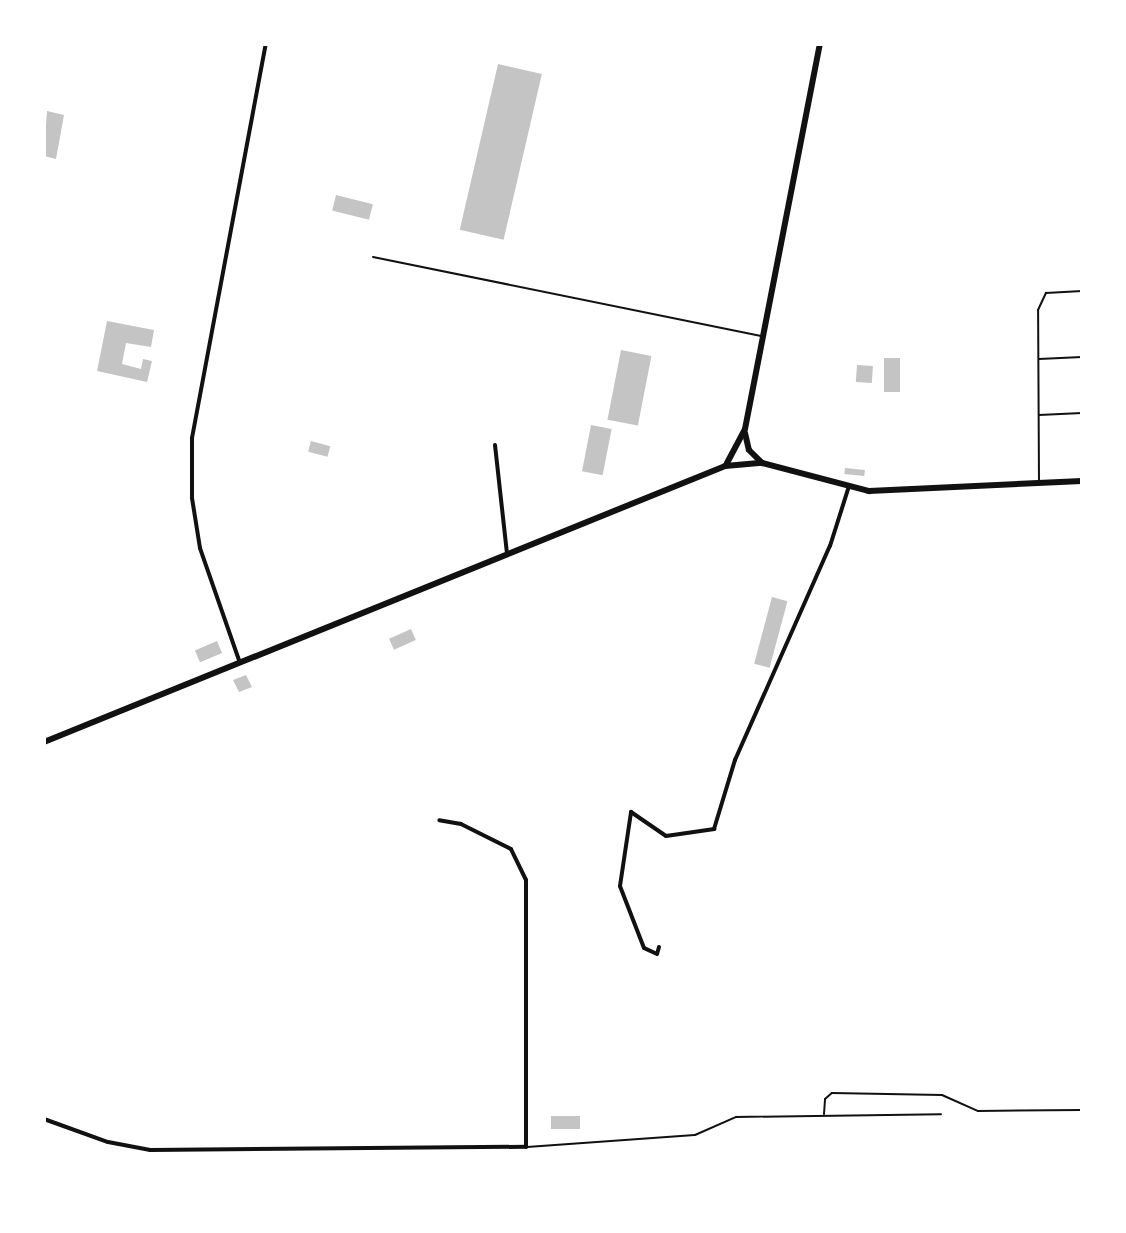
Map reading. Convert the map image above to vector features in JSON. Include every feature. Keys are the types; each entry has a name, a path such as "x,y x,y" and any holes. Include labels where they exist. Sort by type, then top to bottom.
{"main road":[{"path":"725,466 745,429 820,44"},
{"path":"745,429 749,450 762,463"},
{"path":"44,742 241,665 725,466 762,463 849,486 931,490 1082,481"}],"street":[{"path":"241,665 200,548 192,498 192,438 266,44"},
{"path":"495,445 507,554"},
{"path":"659,947 657,954 644,948 620,886 631,812 666,836 714,829 735,760 819,572 849,486"},
{"path":"44,1119 108,1142 150,1150 526,1147 526,880 511,849 461,824 439,820"}],"lane":[{"path":"373,257 762,336"},
{"path":"1039,482 1038,310 1046,293 1082,291"},
{"path":"1038,359 1082,357"},
{"path":"1038,415 1082,413"},
{"path":"824,1114 825,1099 832,1093 942,1095 978,1111 1082,1110"},
{"path":"526,1147 695,1135 736,1117 941,1114"}],"building":[{"path":"498,64 542,74 504,240 460,230"},
{"path":"47,111 64,115 56,159 44,156"},
{"path":"336,195 373,204 369,220 332,211"},
{"path":"107,321 154,330 151,347 126,343 122,364 141,369 143,359 152,361 147,382 97,371"},
{"path":"621,350 651,356 638,426 607,420"},
{"path":"884,358 900,358 900,392 884,392"},
{"path":"857,365 873,366 872,383 856,382"},
{"path":"591,425 612,429 603,475 582,471"},
{"path":"311,441 330,446 327,457 308,452"},
{"path":"845,468 865,470 864,476 844,474"},
{"path":"772,597 787,601 770,668 754,664"},
{"path":"411,629 416,640 394,650 389,639"},
{"path":"217,641 222,653 200,662 195,650"},
{"path":"246,675 252,687 239,692 233,680"},
{"path":"551,1116 580,1116 580,1129 551,1129"}]}
